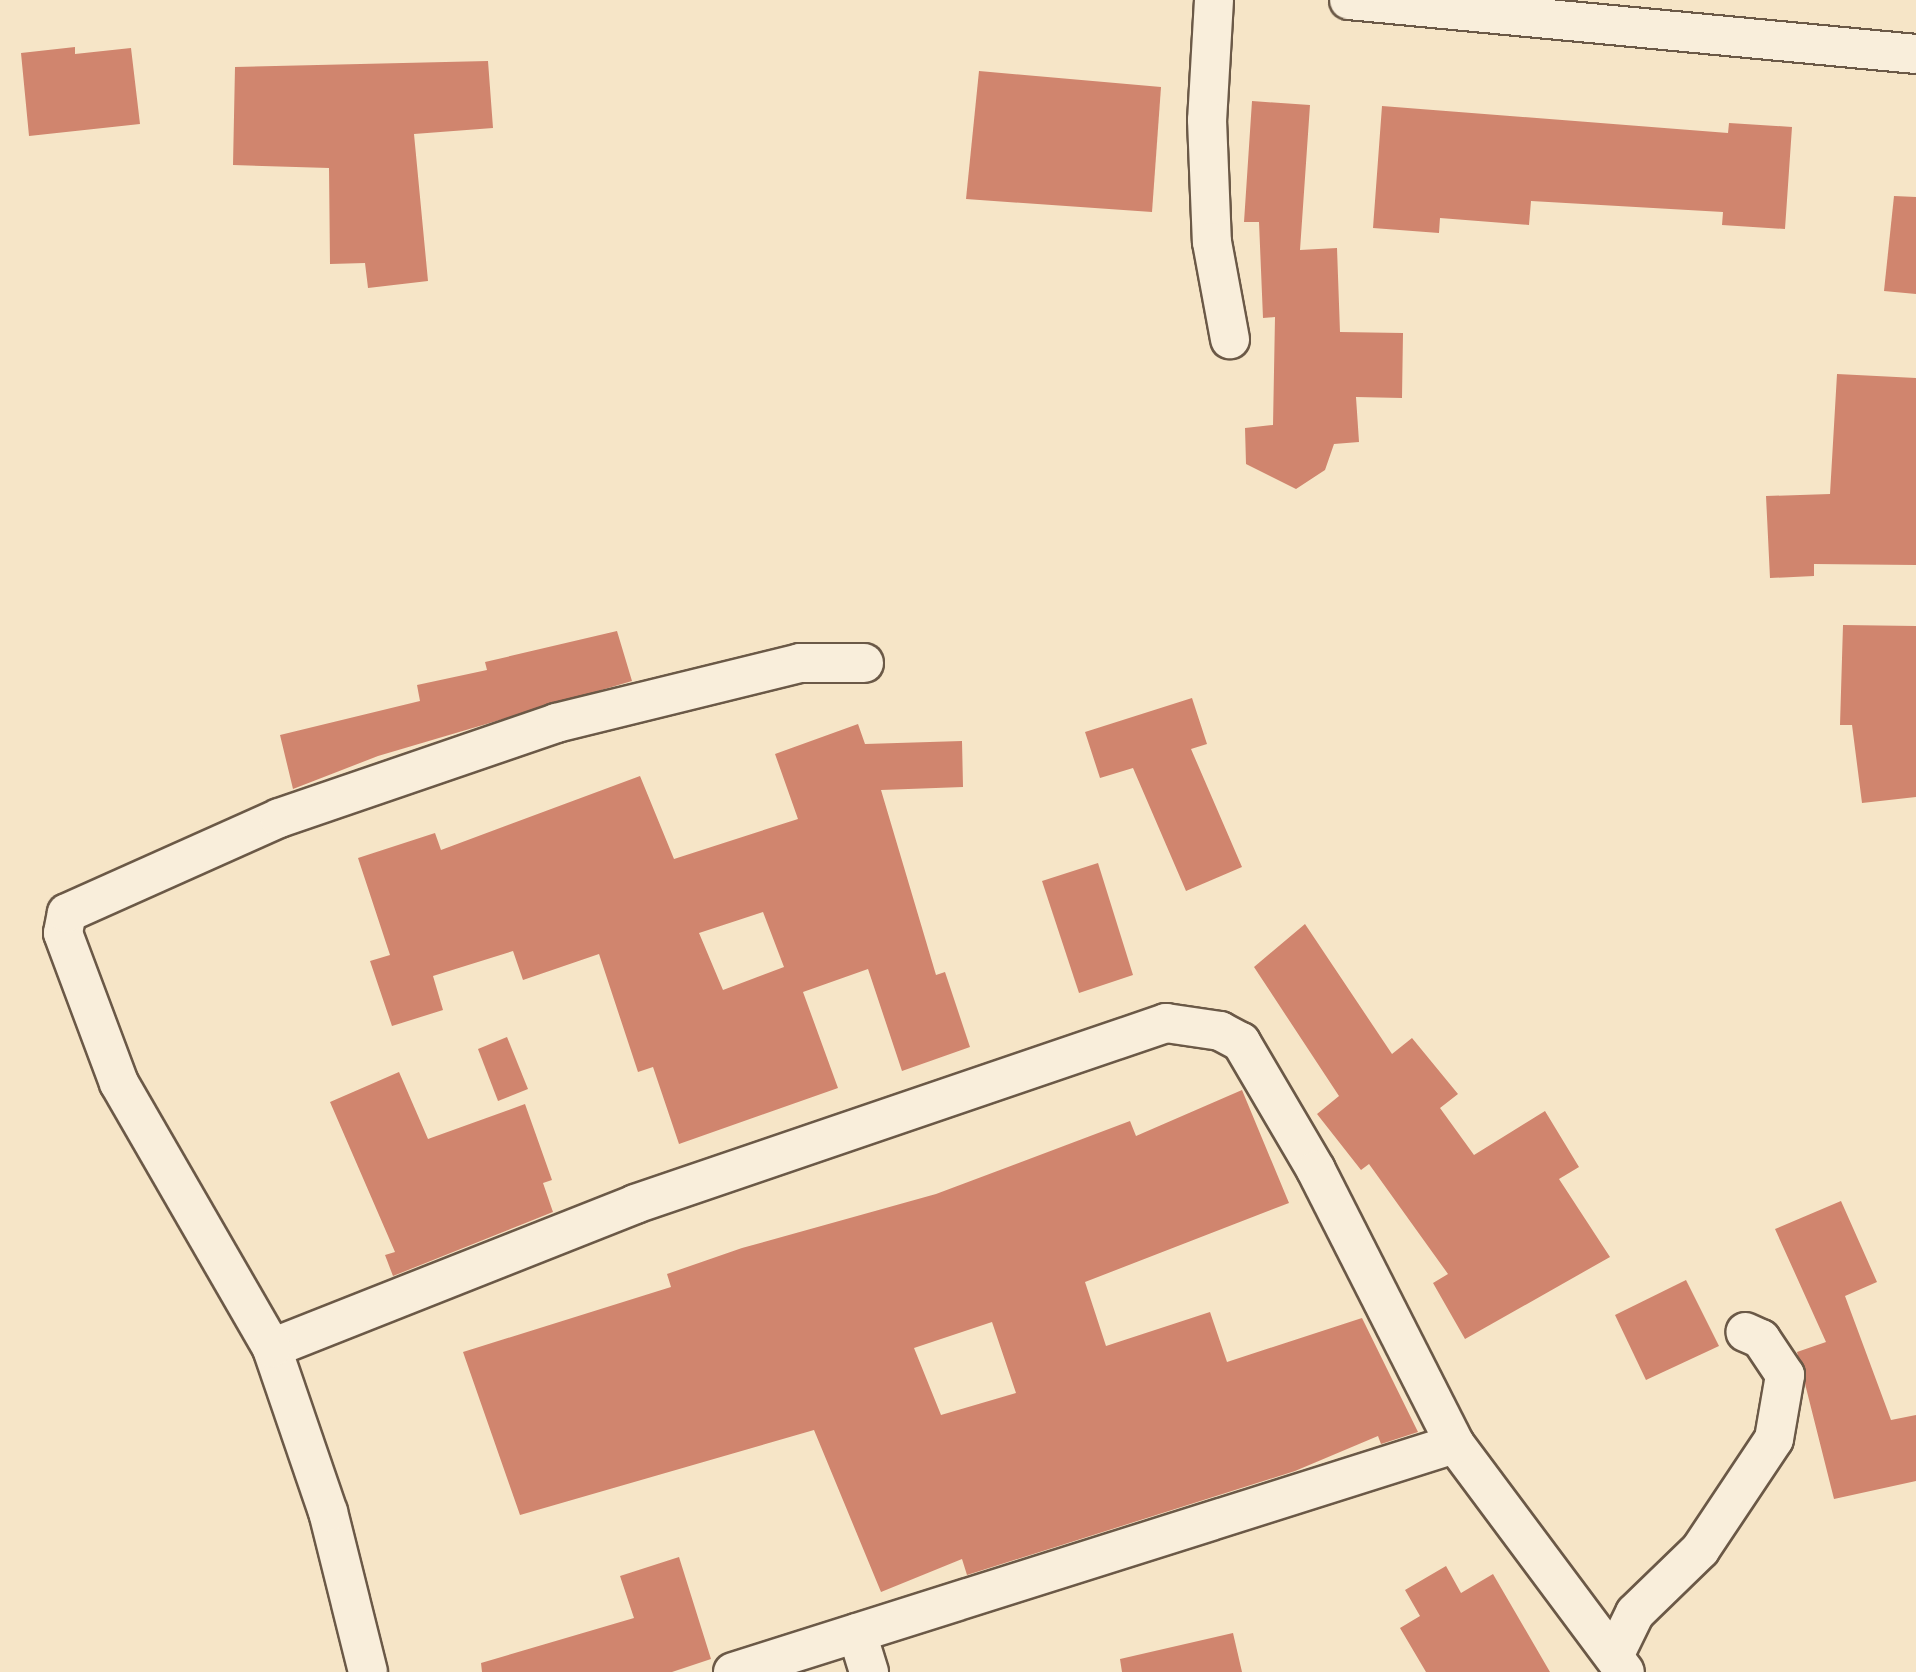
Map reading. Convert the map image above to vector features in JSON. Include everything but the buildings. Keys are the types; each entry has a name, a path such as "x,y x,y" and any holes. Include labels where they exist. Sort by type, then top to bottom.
{"street":[{"path":"1214,0 1206,120 1212,242 1230,340"},
{"path":"1350,0 1916,54"},
{"path":"368,1672 328,1512 272,1348 119,1082 63,933 67,914 296,811 556,724 800,663 864,662"},
{"path":"272,1348 635,1204 1166,1023 1191,1024 1241,1042 1455,1444 1620,1664"},
{"path":"1620,1664 1635,1614 1700,1550 1774,1439 1785,1375 1761,1338 1745,1332"},
{"path":"734,1672 1455,1444"},
{"path":"857,1633 869,1672"}]}
